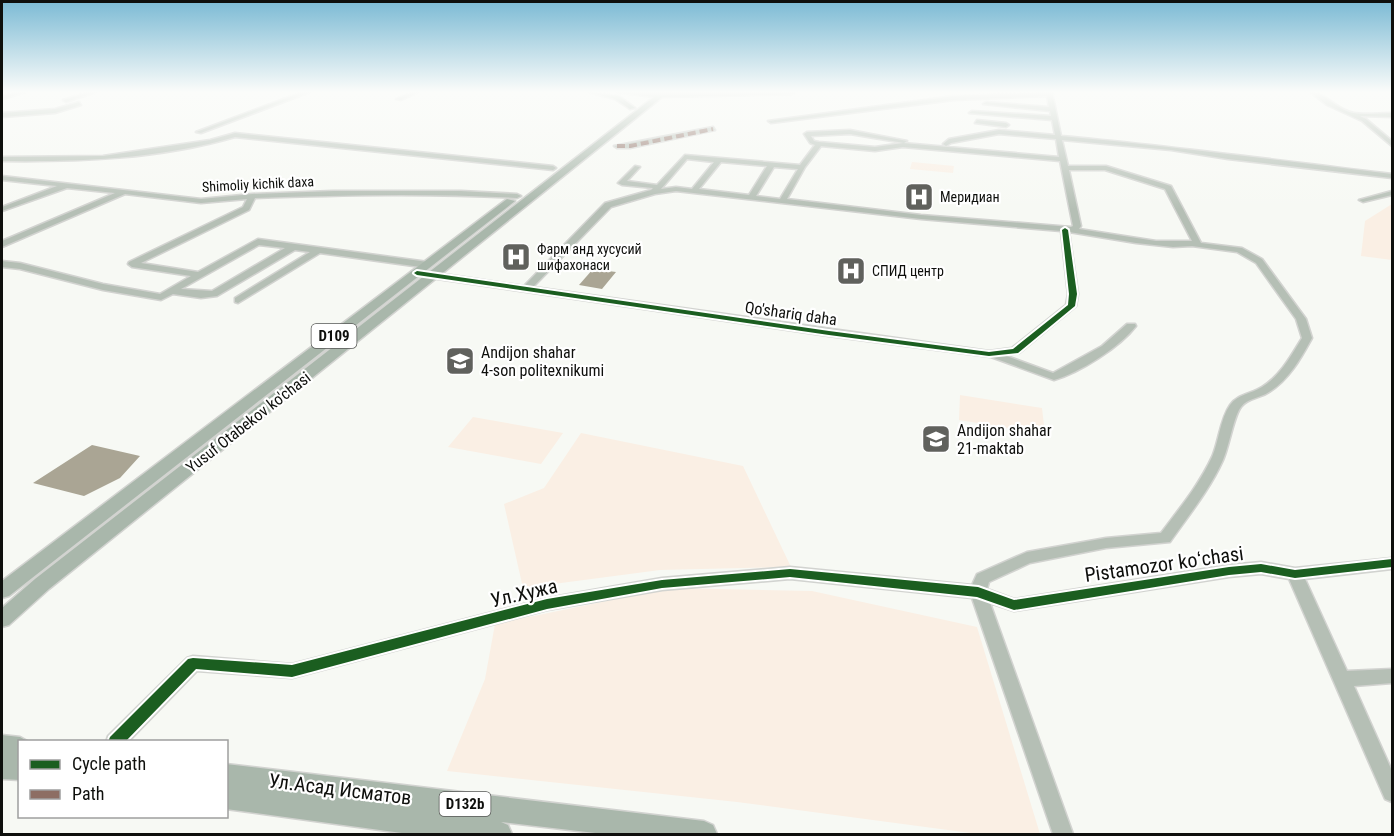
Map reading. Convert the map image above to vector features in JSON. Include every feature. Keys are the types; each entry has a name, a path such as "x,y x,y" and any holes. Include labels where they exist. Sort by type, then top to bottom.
{"main road":[{"name":"Yusuf Otabekov ko'chasi","path":"2,619 517,196 602,131"},
{"name":"Yusuf Otabekov ko'chasi","path":"2,591 426,271 607,131"},
{"path":"2,746 18,748"},
{"path":"2,768 18,768"},
{"name":"Ул.Асад Исматов","path":"228,776 704,834"},
{"name":"Ул.Асад Исматов","path":"228,797 499,834"}],"street":[{"path":"617,146 630,146 703,131"},
{"path":"1043,131 1228,157 1392,176"},
{"path":"1377,131 1392,144"},
{"path":"969,151 965,146 946,144 903,143 875,149 819,144 812,142 807,134 850,132 903,143 969,151 1033,157 1064,164 1106,168 1168,188 1196,242 1195,245"},
{"path":"946,144 949,141 992,132 1029,135 1057,133"},
{"path":"992,132 993,153"},
{"name":"Qo'shariq daha","path":"172,291 258,242 319,250 527,288 829,333 989,354 1015,351 1071,306 1073,294 1069,230 1077,226 1057,133"},
{"path":"2,159 103,158 211,142 235,135 553,168"},
{"path":"1029,135 1033,157"},
{"path":"782,201 819,144"},
{"path":"527,288 608,205 656,189 682,159 690,157 720,159 802,167"},
{"path":"694,191 720,159"},
{"path":"751,198 772,164"},
{"path":"637,166 622,183 656,189 676,189 1069,230 1239,250 1259,261 1301,319 1307,338 1294,360 1284,374 1264,391 1243,398 1234,408 1218,455 1200,490 1165,538 1106,543 1027,558 982,578 978,592 1063,834"},
{"name":"Shimoliy kichik daxa","path":"2,178 201,201 252,196 460,194 517,196"},
{"path":"2,209 68,185"},
{"path":"2,244 125,192"},
{"path":"1363,200 1392,194"},
{"path":"198,275 132,264 246,208 252,196"},
{"path":"2,264 20,266 103,287 161,297 172,291 201,296 214,294 295,246"},
{"path":"238,300 319,250"},
{"path":"989,354 1054,377 1112,344 1131,326"},
{"name":"Pistamozor koʻchasi","path":"978,592 1014,605 1229,571 1261,568 1295,574 1392,563"},
{"name":"Ул.Хужа","path":"115,740 193,663 292,671 547,604 662,584 790,573 978,592"},
{"path":"1295,574 1392,792"},
{"path":"1342,679 1392,676"}],"shaded area":[{"path":"912,162 954,166 953,173 910,169"},
{"path":"1392,204 1392,260 1361,256 1365,221"},
{"path":"960,395 1042,408 1045,434 959,420"},
{"path":"473,417 563,433 541,464 448,447"},
{"path":"581,433 743,466 791,567 660,570 523,588 504,504 544,488"},
{"path":"670,588 812,591 977,627 1040,834 978,834 737,802 447,771 485,679 495,624"}],"building":[{"path":"593,269 616,272 602,289 579,285"},
{"path":"92,445 140,456 120,478 84,496 33,483"}],"marked path":[{"path":"617,146 630,146 703,131"}],"cycle path":[{"path":"417,273 989,354 1015,351 1071,306 1073,294 1065,230"},
{"path":"117,740 193,663 292,671 547,604 662,584 790,573 978,592 1014,605 1229,571 1261,568 1295,574 1392,563"}],"place":[{"name":"Меридиан","path":"919,197"},
{"name":"Фарм анд хусусий шифахонаси","path":"516,257"},
{"name":"СПИД центр","path":"851,271"},
{"name":"Andijon shahar 4-son politexnikumi","path":"460,361"},
{"name":"Andijon shahar 21-maktab","path":"936,439"}]}
